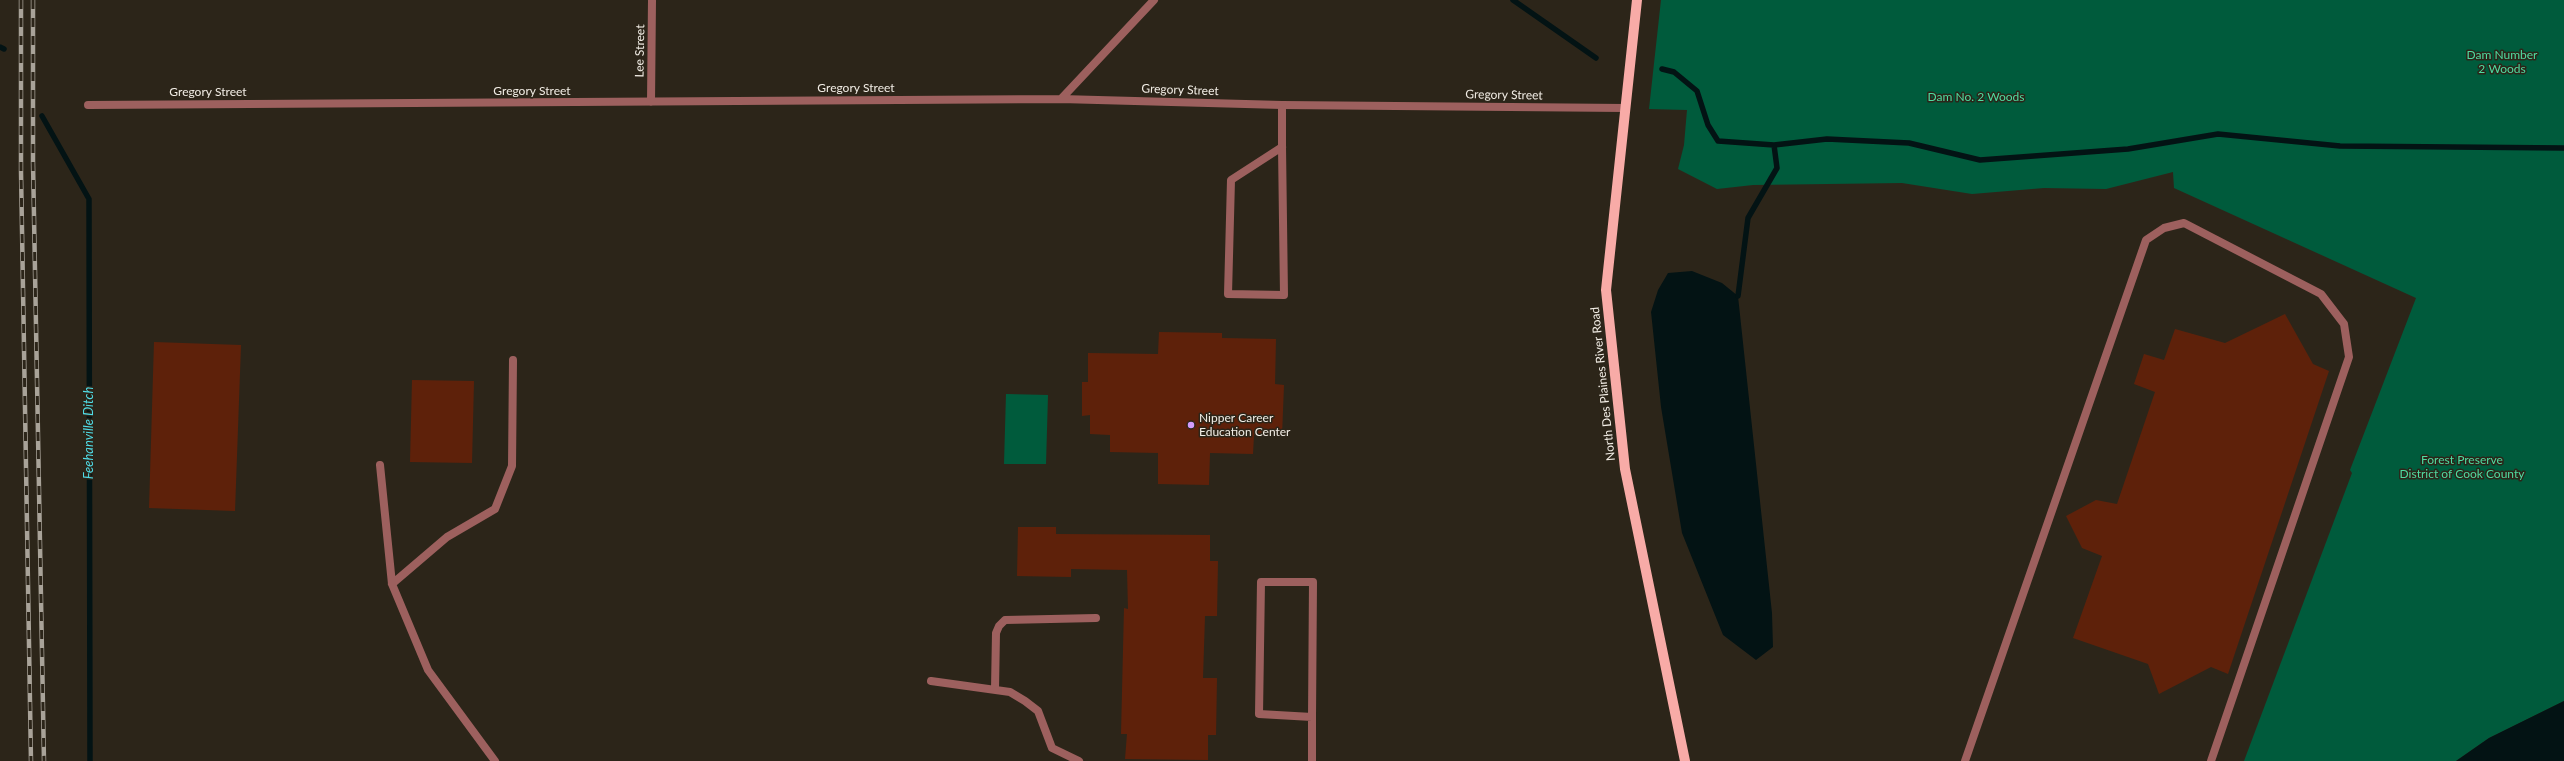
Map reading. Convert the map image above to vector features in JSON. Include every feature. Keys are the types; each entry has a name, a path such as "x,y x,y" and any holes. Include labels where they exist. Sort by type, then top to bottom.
{"main road":[{"name":"North Des Plaines River Road","path":"1637,0 1624,108 1606,290 1625,469 1685,761"}],"street":[{"name":"Lee Street","path":"651,102 652,0"},
{"path":"1061,98 1154,0"},
{"name":"Gregory Street","path":"88,105 1061,98 1282,105 1624,108"},
{"path":"1282,105 1284,295 1228,294 1231,180 1282,147"},
{"path":"1965,761 2146,240 2164,228 2184,223 2321,294 2344,324 2349,357 2211,761"},
{"path":"392,584 447,537 495,509 512,466 513,360"},
{"path":"380,465 392,584 428,670 496,761"},
{"path":"1312,717 1259,714 1261,582 1313,582 1312,761"},
{"path":"995,689 996,633 999,626 1005,620 1096,618"},
{"path":"931,681 1010,692 1030,704 1038,712 1052,748 1079,761"}],"green space":[{"path":"1661,0 2564,0 2564,701 2489,738 2456,761 2244,761 2352,473 2350,470 2416,298 2174,188 2173,172 2106,189 2044,188 1972,194 1902,183 1753,185 1717,189 1678,169 1684,145 1687,110 1649,109"},
{"path":"1006,394 1048,395 1046,464 1004,464"}],"shaded area":[{"path":"1692,271 1722,283 1738,296 1772,613 1773,647 1756,660 1723,635 1682,533 1661,407 1651,312 1658,290 1668,273"},
{"path":"2564,701 2564,761 2456,761 2489,738"}],"building":[{"path":"2285,314 2313,364 2329,371 2228,674 2211,667 2159,694 2148,664 2073,638 2102,556 2082,548 2066,516 2096,500 2117,504 2155,392 2134,384 2144,354 2164,360 2175,329 2225,343"},
{"path":"1159,332 1222,333 1222,338 1276,339 1275,384 1284,385 1282,436 1254,435 1253,454 1210,453 1209,485 1158,484 1158,453 1110,452 1110,435 1090,434 1090,415 1082,416 1082,382 1088,382 1088,353 1158,354"},
{"path":"154,342 241,345 235,511 149,508"},
{"path":"412,380 474,381 472,463 410,462"},
{"path":"1018,527 1056,527 1056,534 1210,535 1210,561 1218,561 1217,616 1205,616 1203,678 1217,678 1216,735 1208,735 1208,760 1125,759 1127,734 1121,734 1124,608 1128,609 1127,570 1071,569 1071,577 1017,576"}],"waterway":[{"path":"1513,0 1596,58"},
{"name":"Feehanville Ditch","path":"0,47 4,49"},
{"path":"1662,69 1674,72 1697,91 1708,125 1718,141 1774,145 1827,139 1909,143 1980,160 2128,149 2218,134 2340,146 2564,148"},
{"name":"Feehanville Ditch","path":"42,116 89,199 90,761"},
{"path":"1738,296 1748,218 1777,168 1774,145"}],"railway":[{"path":"21,0 21,171 31,761"},
{"path":"33,0 33,162 44,761"}],"place":[{"name":"Nipper Career Education Center","path":"1191,425"}],"park label":[{"name":"Dam Number 2 Woods","path":"2502,62"},
{"name":"Dam No. 2 Woods","path":"1976,97"},
{"name":"Forest Preserve District of Cook County","path":"2462,467"}]}
